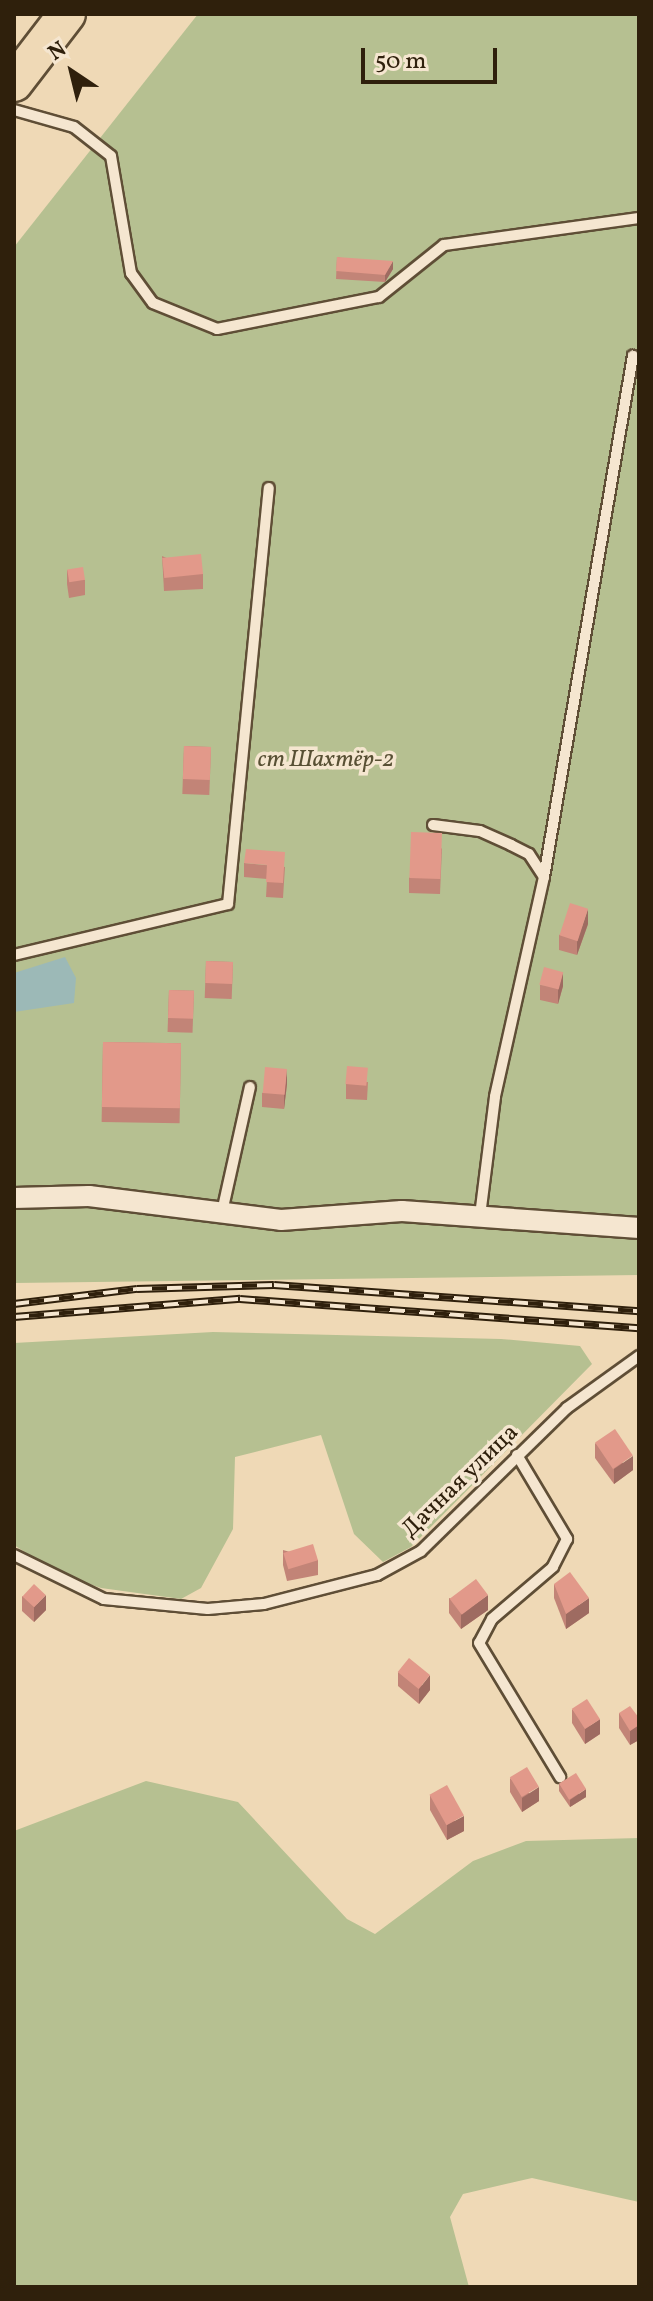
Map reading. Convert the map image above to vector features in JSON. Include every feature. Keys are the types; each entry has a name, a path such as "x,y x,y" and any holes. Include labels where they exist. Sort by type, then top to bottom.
{"highway":[{"path":"14,83 67,14"}],"street":[{"path":"14,1198 89,1196 281,1220 402,1211 639,1228"}],"lane":[{"path":"14,110 74,127 111,156 131,273 153,303 217,329 379,297 444,245 524,228 639,218"},
{"path":"480,1215 495,1097 544,877 633,356"},
{"path":"14,955 228,904 269,488"},
{"path":"433,825 480,831 511,845 529,854 544,877"},
{"path":"222,1212 250,1087"},
{"name":"Дачная улица","path":"14,1555 104,1599 208,1609 264,1604 402,1563 614,1368 639,1356"},
{"path":"517,1455 567,1539 553,1567 492,1619 479,1643 560,1777"}],"green space":[{"name":"ст Шахтёр-2","path":"198,14 639,14 639,1275 14,1283 14,247"},
{"path":"213,1332 501,1339 580,1346 592,1364 411,1547 383,1562 354,1534 321,1435 235,1457 233,1529 201,1588 181,1599 101,1588 57,1573 14,1545 14,1343"},
{"path":"146,1781 238,1802 347,1919 375,1934 473,1861 526,1841 639,1838 639,2202 532,2178 463,2194 450,2217 469,2287 14,2287 14,1831"}],"water":[{"path":"65,957 76,978 74,1003 14,1012 14,973"}],"building":[{"path":"337,257 393,261 385,275 336,271"},
{"path":"201,554 203,574 164,578 162,558"},
{"path":"83,567 85,580 69,582 67,570"},
{"path":"184,746 211,747 210,780 183,779"},
{"path":"411,832 442,833 440,879 409,878"},
{"path":"246,849 285,852 283,883 266,882 267,865 244,863"},
{"path":"570,903 588,909 578,941 559,935"},
{"path":"206,961 233,962 232,984 205,983"},
{"path":"544,967 563,972 559,990 539,984"},
{"path":"169,990 194,991 193,1019 168,1018"},
{"path":"103,1042 181,1043 180,1108 102,1107"},
{"path":"347,1066 368,1068 366,1086 345,1084"},
{"path":"265,1067 287,1069 285,1095 263,1093"},
{"path":"615,1429 633,1456 613,1469 595,1442"},
{"path":"313,1544 318,1560 288,1569 283,1553"},
{"path":"570,1572 589,1598 566,1614 554,1584"},
{"path":"476,1579 488,1595 462,1615 450,1599"},
{"path":"34,1584 46,1595 34,1607 22,1596"},
{"path":"409,1658 430,1675 419,1689 398,1672"},
{"path":"587,1699 600,1719 585,1729 572,1709"},
{"path":"630,1706 639,1718 639,1725 630,1731 619,1713"},
{"path":"527,1767 539,1787 522,1797 510,1777"},
{"path":"576,1773 586,1789 569,1800 559,1784"},
{"path":"447,1785 464,1816 446,1825 430,1795"}],"railway":[{"path":"14,1304 137,1289 274,1285 639,1311"},
{"path":"14,1317 240,1299 639,1328"}]}
